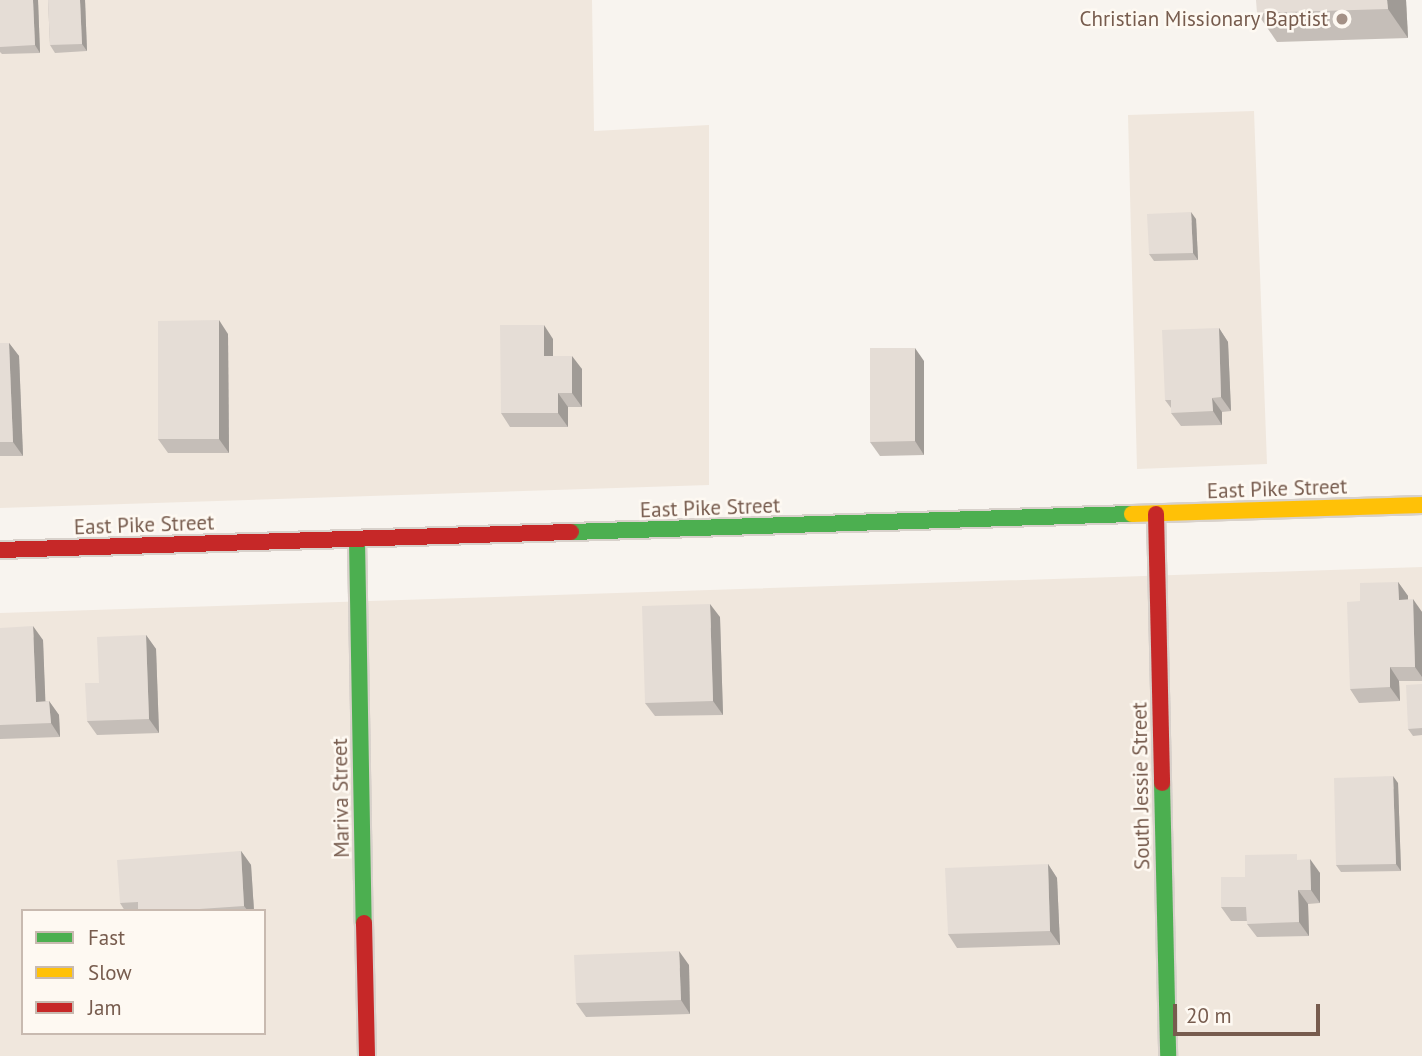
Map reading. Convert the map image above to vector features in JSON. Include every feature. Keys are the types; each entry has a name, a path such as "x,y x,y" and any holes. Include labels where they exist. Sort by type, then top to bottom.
{"street":[{"name":"East Pike Street","path":"0,550 1422,505"},
{"name":"South Jessie Street","path":"1156,514 1168,1056"},
{"name":"Mariva Street","path":"357,540 367,1056"}],"shaded area":[{"path":"0,0 592,0 594,131 709,125 709,485 0,508"},
{"path":"1254,111 1267,464 1137,469 1128,115"},
{"path":"1422,567 1422,1056 0,1056 0,613"}],"building":[{"path":"0,0 33,0 35,45 0,47"},
{"path":"48,0 80,0 82,44 50,45"},
{"path":"1256,0 1387,0 1388,9 1257,13"},
{"path":"1191,212 1193,253 1149,254 1147,214"},
{"path":"219,320 219,439 158,439 158,321"},
{"path":"500,325 544,325 544,356 572,356 572,393 558,393 558,413 501,413"},
{"path":"1219,328 1221,397 1212,398 1213,411 1171,413 1171,400 1165,400 1162,330"},
{"path":"0,343 9,343 13,442 0,442"},
{"path":"870,348 915,348 915,441 870,442"},
{"path":"1398,582 1399,600 1413,599 1415,667 1390,667 1390,687 1350,689 1347,602 1360,601 1360,583"},
{"path":"710,604 713,701 645,703 642,606"},
{"path":"33,626 36,702 49,701 51,723 0,725 0,628"},
{"path":"146,635 149,719 87,721 85,683 99,683 97,637"},
{"path":"1422,684 1422,728 1408,729 1406,685"},
{"path":"1393,776 1396,864 1336,865 1334,778"},
{"path":"241,851 244,906 138,909 138,902 120,903 117,860"},
{"path":"1297,854 1297,860 1310,859 1311,890 1298,890 1299,922 1247,924 1246,907 1221,907 1221,877 1245,877 1245,855"},
{"path":"1048,864 1050,931 948,934 945,868"},
{"path":"679,951 681,1000 576,1003 574,955"}],"traffic: fast":[{"path":"571,532 1132,514"},
{"path":"357,540 364,923"},
{"path":"1162,783 1168,1056"}],"traffic: slow":[{"path":"1132,514 1422,505"}],"traffic: jam":[{"path":"1156,514 1162,783"},
{"path":"0,550 571,532"},
{"path":"364,923 367,1056"}],"place":[{"name":"Christian Missionary Baptist","path":"1342,19"}]}
